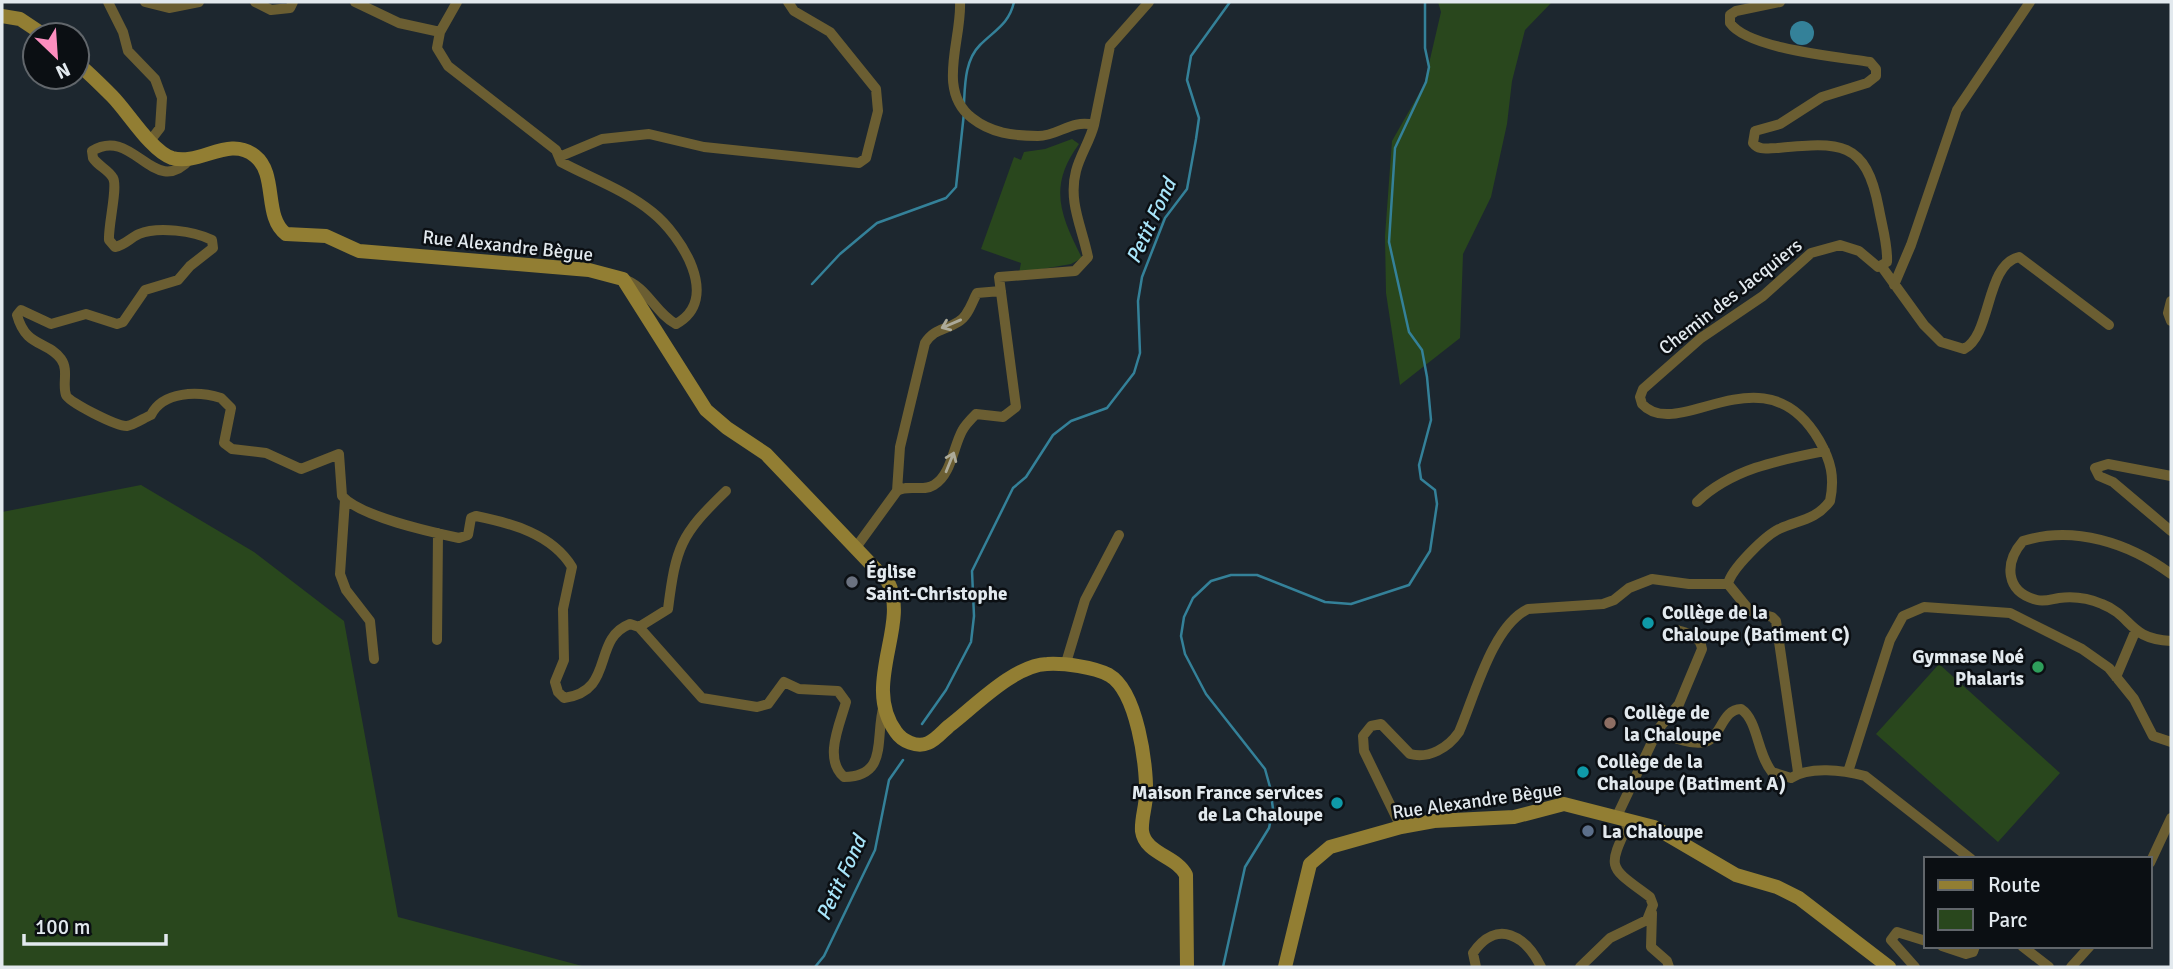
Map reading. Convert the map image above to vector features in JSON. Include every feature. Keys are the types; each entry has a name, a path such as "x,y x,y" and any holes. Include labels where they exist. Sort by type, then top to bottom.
{"main road":[{"path":"2,16 23,21"},
{"name":"Rue Alexandre Bègue","path":"91,76 113,96 150,141 169,157 191,157 235,149 257,157 264,167 277,223 286,234 326,236 359,251 589,270 624,279"},
{"path":"624,279 706,410 766,454 857,546 893,592 894,613 883,666 885,701 891,723 900,737 910,743 928,743 1021,671 1046,664 1110,676 1127,696 1146,771 1142,832 1154,849 1182,866 1186,874 1187,967"},
{"name":"Rue Alexandre Bègue","path":"1285,967 1296,934 1310,864 1319,854 1342,842 1401,827 1434,821 1514,817 1564,804 1654,827 1736,875 1777,887 1800,898 1889,967"}],"street":[{"path":"108,2 117,16 128,51 155,79 162,98 160,128 150,141"},
{"path":"145,2 169,8 199,2"},
{"path":"256,2 271,10 290,8 293,2"},
{"path":"355,2 406,25 440,32"},
{"path":"457,2 440,32 437,48 448,66 556,150 561,162 634,199 654,213 674,235 697,280 695,308 687,318 676,324 668,319 636,283 624,279"},
{"path":"559,157 602,139 649,134 704,148 859,163 866,158 878,111 876,89 830,32 794,10 788,2"},
{"path":"960,2 953,92 965,114 986,130 1040,136 1071,124 1094,125"},
{"path":"857,546 897,491 903,488 929,488 938,483 945,474 962,430 975,414 1003,416 1016,407 999,277 1075,271 1088,257 1076,217 1073,190 1077,168 1091,139 1110,46 1149,2"},
{"path":"1780,2 1736,11 1730,15 1730,23 1738,32 1758,40 1838,58 1870,62 1876,69 1876,76 1867,83 1822,97 1780,124 1755,131 1753,143 1763,149 1827,144 1842,148 1864,163 1874,181 1887,257 1887,262 1882,267 1941,342 1964,349 1977,338 1995,286 2008,265 2020,257 2109,325"},
{"path":"1894,285 1911,245 1957,110 2029,2"},
{"path":"191,157 184,166 162,172 153,169 133,152 114,145 103,144 92,150 93,158 113,176 116,187 108,224 108,240 115,247 123,246 144,232 158,230 212,240 213,248 190,266 178,280 145,290 123,322 117,324 86,314 51,324 21,310 17,315 32,342 61,359 65,370 65,394 69,402 112,423 126,426 151,415 156,406 173,397 221,398 231,408 224,443 232,449 266,453 301,469 339,454 345,500 340,574 350,596 370,621 374,659"},
{"name":"Chemin des Jacquiers","path":"1825,451 1804,420 1765,398 1740,397 1676,414 1652,412 1642,404 1640,397 1643,389 1701,338 1763,296 1811,253 1840,245 1859,251 1875,266 1882,267"},
{"path":"897,491 900,447 925,343 933,331 958,323 976,293 1001,291"},
{"path":"2171,301 2168,313 2171,321"},
{"path":"1697,502 1723,481 1749,470 1825,451 1832,469 1834,484 1830,501 1815,517 1774,533 1732,572 1728,584"},
{"path":"2171,476 2108,464 2095,468 2099,476 2113,482 2171,531"},
{"path":"639,627 668,609 675,560 693,523 726,491"},
{"path":"345,500 397,523 465,537 471,518 475,516 525,529 565,556 572,567 563,608 564,660 555,682 558,692 564,698 576,696 590,687 602,672 605,652 612,636 630,624 639,627 702,698 757,707 768,704 785,682 799,689 838,691 846,702 834,755 836,771 844,777 858,777 872,770 878,757 878,724 885,701"},
{"path":"437,640 438,533"},
{"path":"1065,666 1085,600 1119,535"},
{"path":"2171,574 2149,557 2120,543 2084,537 2036,537 2023,541 2012,553 2009,564 2010,575 2026,594 2036,600 2090,599 2109,607 2135,632 2171,641"},
{"path":"1401,827 1364,751 1363,736 1371,726 1381,724 1410,754 1429,754 1447,745 1459,732 1503,632 1521,613 1528,609 1603,604 1614,600 1629,588 1653,579 1689,584 1728,584"},
{"path":"1728,584 1750,611 1776,621 1798,772"},
{"path":"1848,772 1889,640 1903,616 1924,607 2010,613 2082,649 2116,677 2140,708 2153,736 2171,742"},
{"path":"1660,736 1661,727 1679,704 1702,649 1696,636 1677,630"},
{"path":"2116,677 2135,632"},
{"path":"1669,967 1667,961 1651,947 1650,897 1616,872 1613,863 1624,818 1653,740 1660,736 1701,743 1709,741 1729,714 1741,709 1751,718 1760,752 1772,772 1791,778 1798,772 1848,772 1877,782 1969,857"},
{"path":"2152,859 2171,818"},
{"path":"1580,967 1610,938 1647,920 1652,913"},
{"path":"1915,967 1895,946 1893,935 1897,932 1924,940"},
{"path":"1476,967 1473,953 1480,943 1500,934 1514,936 1527,944 1541,967"},
{"path":"1948,948 1966,954 1973,952 1974,948"},
{"path":"2025,948 2049,967"},
{"path":"2071,967 2085,948"}],"green space":[{"path":"1438,2 1552,2 1525,30 1512,81 1507,124 1491,197 1463,254 1460,338 1400,385 1386,293 1385,236 1392,141 1424,85 1441,12"},
{"path":"1072,139 1079,144 1063,173 1061,201 1068,228 1082,258 1071,264 1019,273 1021,263 981,249 1014,157 1021,160 1024,152 1045,149"},
{"path":"141,485 254,552 344,621 398,917 586,967 2,967 2,512"},
{"path":"1939,664 2060,773 1998,842 1876,734"}],"water":[{"path":"1802,21 1810,25 1814,33 1810,41 1802,45 1794,41 1790,33 1794,25"}],"waterway":[{"path":"964,103 971,58 980,45 1005,21 1014,2"},
{"name":"Petit Fond","path":"922,724 946,690 971,642 974,616 972,571 1013,488 1026,477 1053,435 1071,421 1107,408 1134,373 1140,353 1138,301 1142,277 1165,218 1187,189 1196,139 1199,118 1187,80 1191,56 1230,2"},
{"path":"1223,967 1245,867 1269,828 1273,809 1265,769 1206,694 1185,654 1181,636 1184,617 1193,598 1211,581 1231,575 1257,575 1325,602 1351,604 1409,585 1430,551 1437,504 1435,490 1421,479 1419,465 1431,420 1427,377 1422,350 1409,332 1389,242 1395,148 1426,82 1429,67 1425,48 1425,2"},
{"path":"812,284 840,254 877,223 946,198 956,187 964,113"},
{"name":"Petit Fond","path":"815,967 824,956 875,850 889,780 903,760"}],"place":[{"name":"Église Saint-Christophe","path":"852,582"},
{"name":"Collège de la Chaloupe (Batiment C)","path":"1648,623"},
{"name":"Gymnase Noé Phalaris","path":"2038,667"},
{"name":"Collège de la Chaloupe","path":"1610,723"},
{"name":"Collège de la Chaloupe (Batiment A)","path":"1583,772"},
{"name":"Maison France services de La Chaloupe","path":"1337,803"},
{"name":"La Chaloupe","path":"1588,831"}]}
